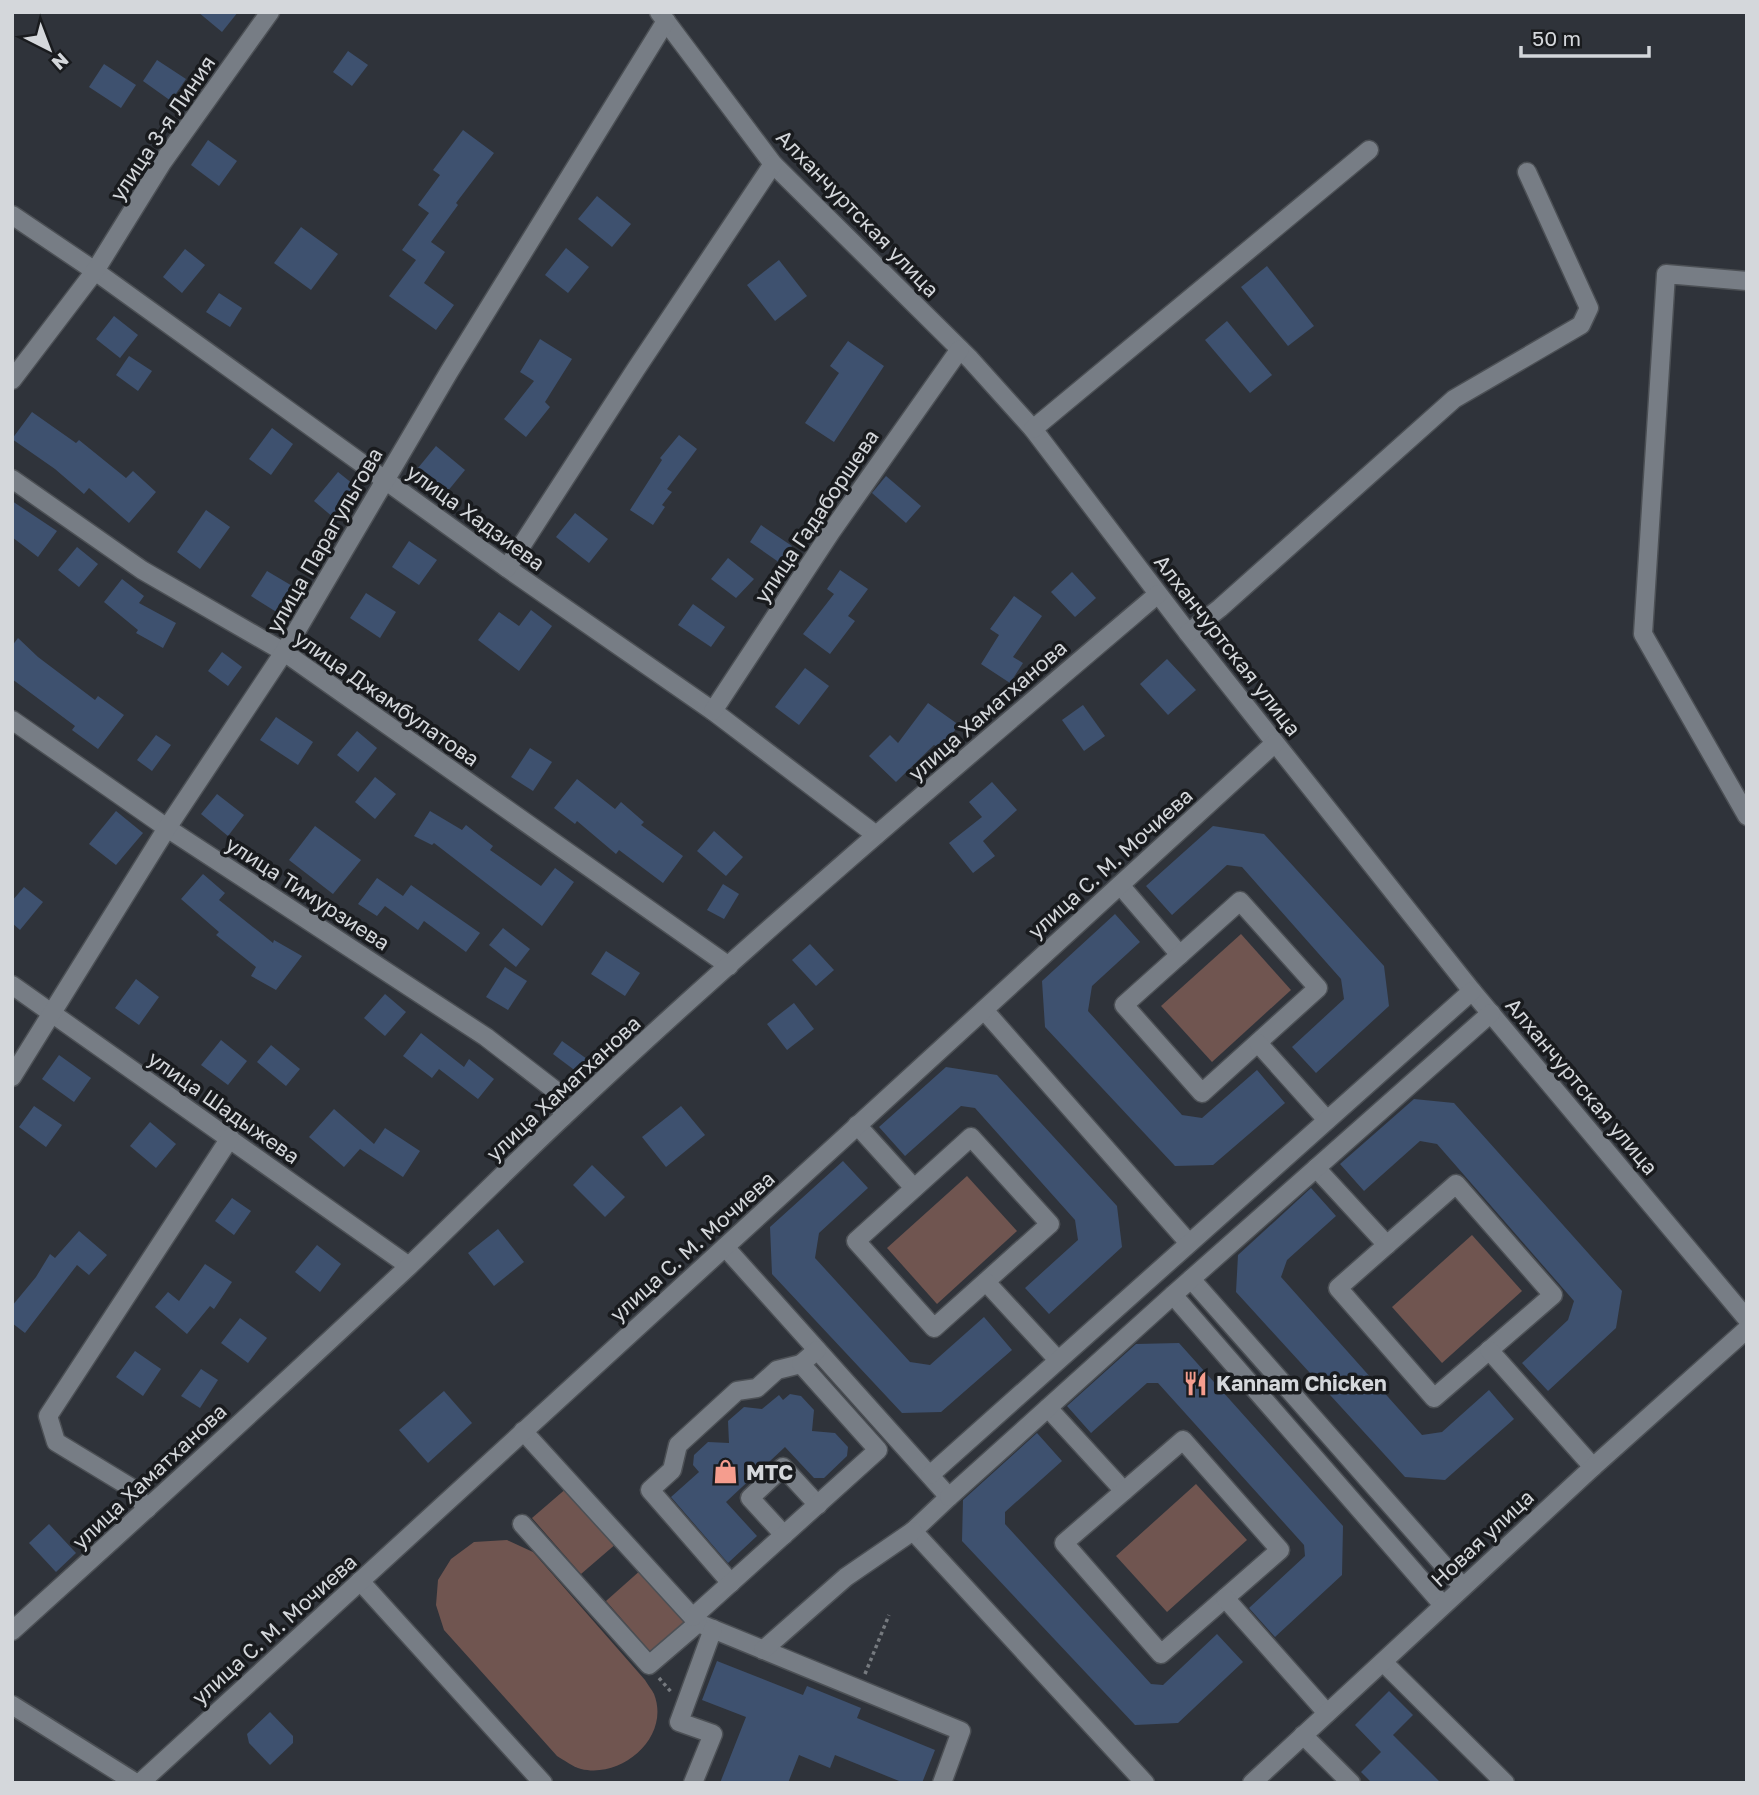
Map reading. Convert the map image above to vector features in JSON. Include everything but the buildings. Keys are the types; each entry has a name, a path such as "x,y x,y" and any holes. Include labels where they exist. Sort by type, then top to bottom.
{"street":[{"name":"улица 3-я Линия","path":"12,380 95,271 162,163 270,12"},
{"name":"Алханчуртская улица","path":"663,17 773,164 960,349 1033,429 1188,633 1472,991 1747,1319"},
{"name":"улица Парагульгова","path":"12,1077 167,828 284,652 663,17"},
{"path":"1033,429 1369,150"},
{"path":"508,568 636,369 773,164"},
{"path":"1188,633 1220,608 1454,399 1581,325 1590,308 1527,172"},
{"name":"улица Хадзиева","path":"12,215 95,271 508,568 713,711 876,835"},
{"path":"1747,281 1666,274 1643,634 1747,816"},
{"name":"улица Гадаборшева","path":"713,711 831,532 960,349"},
{"name":"улица Джамбулатова","path":"12,478 142,570 284,652 729,966"},
{"name":"улица Хаматханова","path":"12,1631 147,1509 409,1266 563,1117 729,966 876,835 1158,594"},
{"name":"улица Тимурзиева","path":"12,720 167,828 486,1037 556,1091 563,1117"},
{"name":"улица С. М. Мочиева","path":"138,1783 1275,743"},
{"path":"1120,885 1180,955"},
{"path":"1240,901 1318,988 1258,1043 1202,1093 1124,1005 1240,901"},
{"name":"улица Шадыжева","path":"12,985 409,1266"},
{"path":"930,1475 1472,991"},
{"path":"984,1010 1189,1243"},
{"path":"763,1650 846,1577 913,1531 1173,1295 1491,1013"},
{"path":"1258,1043 1327,1120"},
{"path":"857,1125 914,1188"},
{"path":"971,1137 1050,1224 986,1282 934,1328 856,1241 971,1137"},
{"path":"147,1509 130,1487 56,1442 48,1416 230,1138"},
{"path":"1316,1168 1387,1245"},
{"path":"1456,1184 1553,1295 1489,1350 1434,1398 1338,1288 1456,1184"},
{"path":"725,1247 949,1497"},
{"path":"1191,1279 1462,1586"},
{"path":"986,1282 1058,1360"},
{"path":"1173,1295 1443,1605"},
{"name":"Новая улица","path":"1252,1783 1462,1586 1747,1329"},
{"path":"731,1583 650,1490 672,1470 678,1445 737,1391 757,1388 777,1370 801,1364 817,1350"},
{"path":"1489,1350 1593,1467"},
{"path":"523,1524 649,1665 701,1623 731,1583 878,1450 801,1364"},
{"path":"1048,1408 1124,1491"},
{"path":"523,1431 701,1623 961,1731 942,1783"},
{"path":"1183,1440 1280,1550 1225,1598 1161,1654 1064,1544 1183,1440"},
{"path":"784,1535 750,1498 783,1467 818,1505"},
{"path":"913,1531 1145,1783"},
{"path":"360,1581 542,1783"},
{"path":"1225,1598 1327,1713"},
{"path":"693,1783 713,1734 679,1722 701,1623"},
{"path":"1383,1662 1505,1783"},
{"path":"12,1705 138,1783"},
{"path":"1303,1735 1351,1783"}],"path":[{"path":"859,1689 889,1615"},
{"path":"649,1665 684,1707"}],"shaded area":[{"path":"1241,934 1291,990 1212,1062 1161,1006"},
{"path":"967,1176 1017,1231 937,1304 887,1248"},
{"path":"1472,1235 1522,1291 1442,1363 1392,1307"},
{"path":"1196,1484 1247,1540 1167,1612 1116,1556"},
{"path":"568,1487 617,1543 581,1574 532,1518"},
{"path":"507,1540 533,1552 645,1680 654,1694 656,1725 649,1739 627,1761 612,1768 581,1769 557,1756 444,1630 436,1605 438,1580 451,1559 474,1542"},
{"path":"642,1569 691,1625 655,1657 606,1601"}],"place":[{"name":"Kannam Chicken","path":"1196,1383"},
{"name":"МТС","path":"726,1472"}]}
